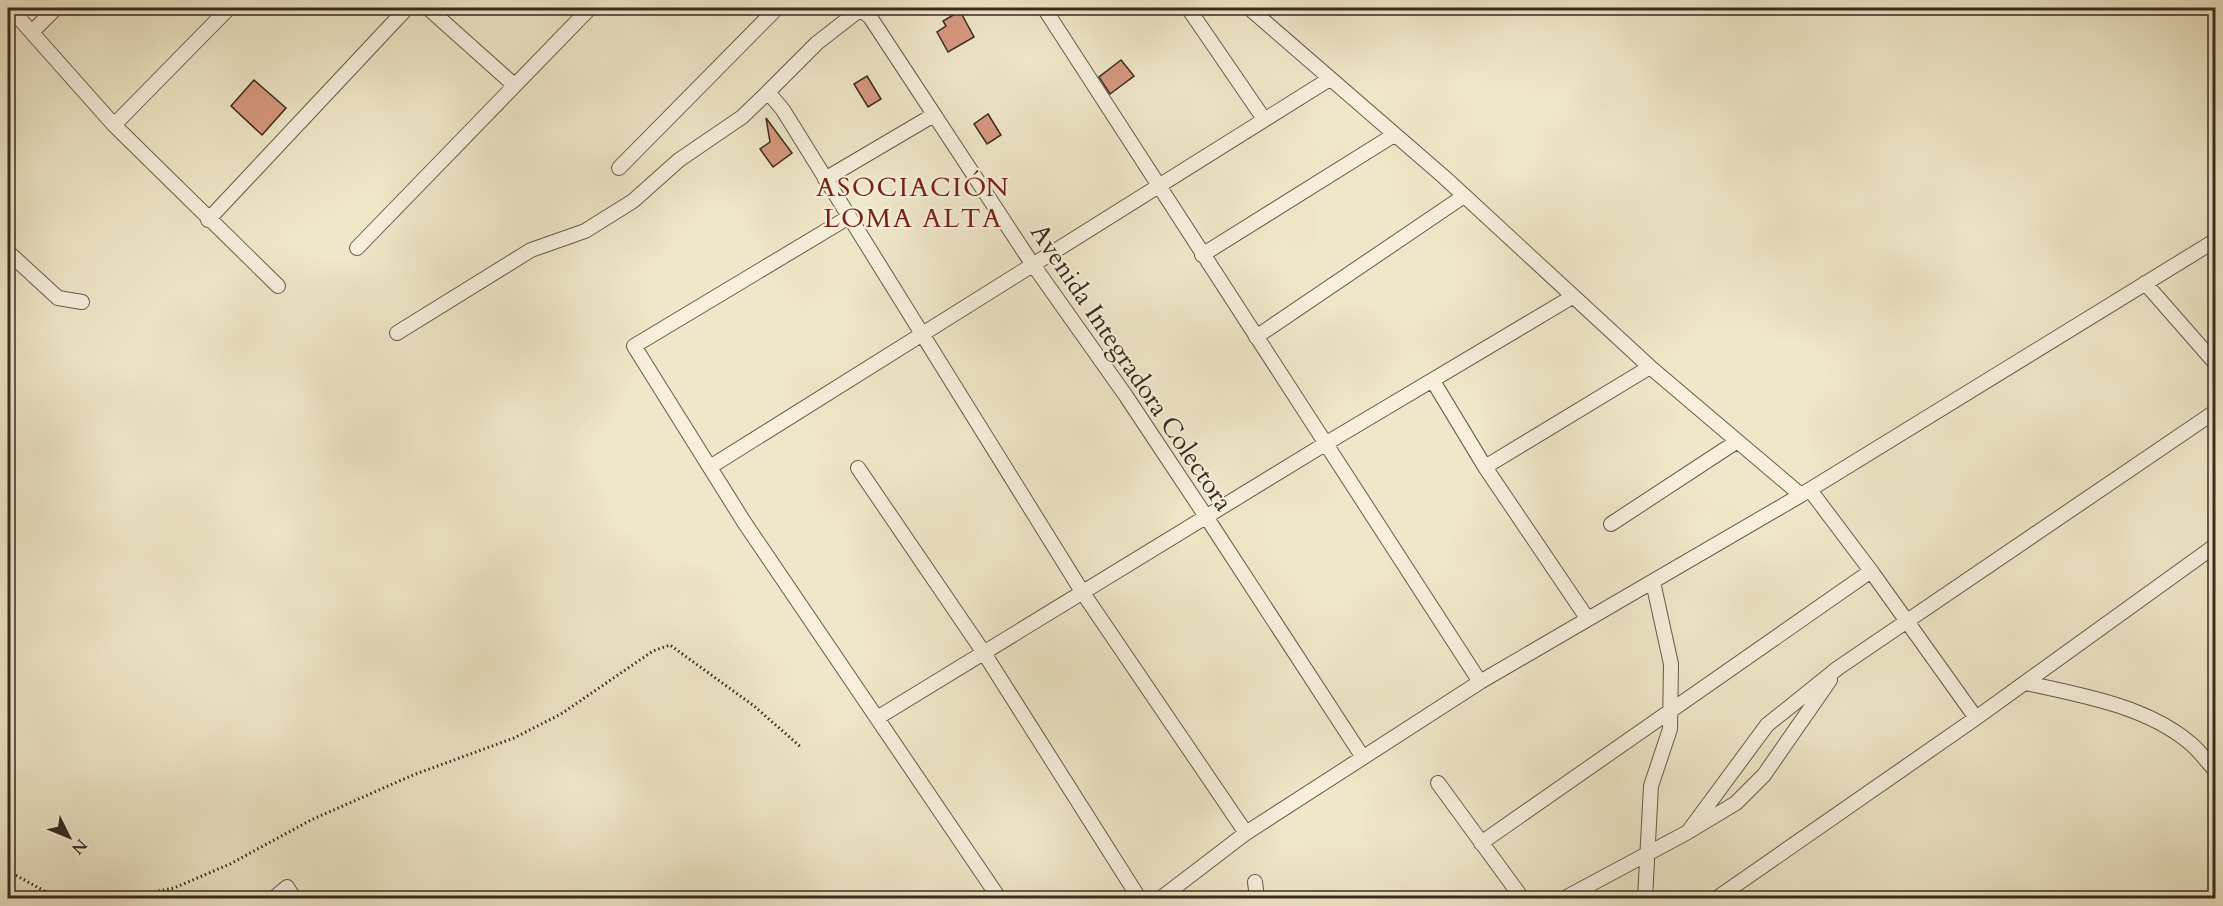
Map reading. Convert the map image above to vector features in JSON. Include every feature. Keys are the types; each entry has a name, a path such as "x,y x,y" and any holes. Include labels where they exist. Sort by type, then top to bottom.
{"street":[{"path":"10,8 114,125 208,220 278,286"},
{"path":"32,32 56,8"},
{"path":"114,125 230,8"},
{"path":"208,220 407,8"},
{"path":"428,8 513,84"},
{"path":"357,248 513,84 590,8"},
{"path":"619,168 777,8"},
{"path":"397,333 531,250 585,231 633,201 679,160 742,117 817,43 861,8"},
{"name":"Avenida Integradora Colectora","path":"861,8 870,17 932,116 1032,264 1126,396 1362,756"},
{"path":"1044,8 1480,682"},
{"path":"1188,8 1264,119"},
{"path":"1249,8 1328,80 1464,196 1572,297 1736,442 1806,493 1871,571 1976,718"},
{"path":"710,467 1328,80"},
{"path":"768,92 783,110 920,334 1083,592 1246,833"},
{"path":"825,179 932,116"},
{"path":"1202,255 1394,135"},
{"path":"1256,337 1464,196"},
{"path":"849,217 634,346 744,522 999,898"},
{"path":"1161,898 1246,833 1362,756 1480,682 1806,493 2216,240"},
{"path":"8,252 58,298 82,302"},
{"path":"2145,283 2216,364"},
{"path":"877,718 1325,444 1572,297"},
{"path":"1485,467 1650,367"},
{"path":"1433,381 1485,467 1587,618"},
{"path":"1688,832 1767,725 1838,668 1908,623 2216,411"},
{"path":"1611,524 1736,442"},
{"path":"858,468 984,653 1139,898"},
{"path":"1717,898 2026,683 2216,545"},
{"path":"1481,843 1871,571"},
{"path":"1645,898 1651,786 1670,729 1671,710 1671,664 1653,582"},
{"path":"1565,898 1688,832 1736,803 1764,775 1838,668"},
{"path":"2026,683 2080,695 2154,719 2190,743 2216,771"},
{"path":"1438,783 1522,898"},
{"path":"1254,882 1257,898"},
{"path":"274,898 287,887 294,898"}],"path":[{"path":"123,898 174,888 230,864 311,820 413,775 514,738 561,714 653,651 670,645 754,706 802,748"},
{"path":"8,871 57,898"}],"building":[{"path":"960,11 974,37 948,52 937,32 946,26 943,21"},
{"path":"1121,60 1134,76 1110,94 1099,77"},
{"path":"867,76 881,99 868,107 854,84"},
{"path":"254,80 286,108 262,135 231,106"},
{"path":"988,114 1001,135 987,144 974,124"},
{"path":"766,118 792,153 773,167 760,149 770,142"}],"district":[{"name":"ASOCIACIÓN LOMA ALTA","path":"913,202"}]}
